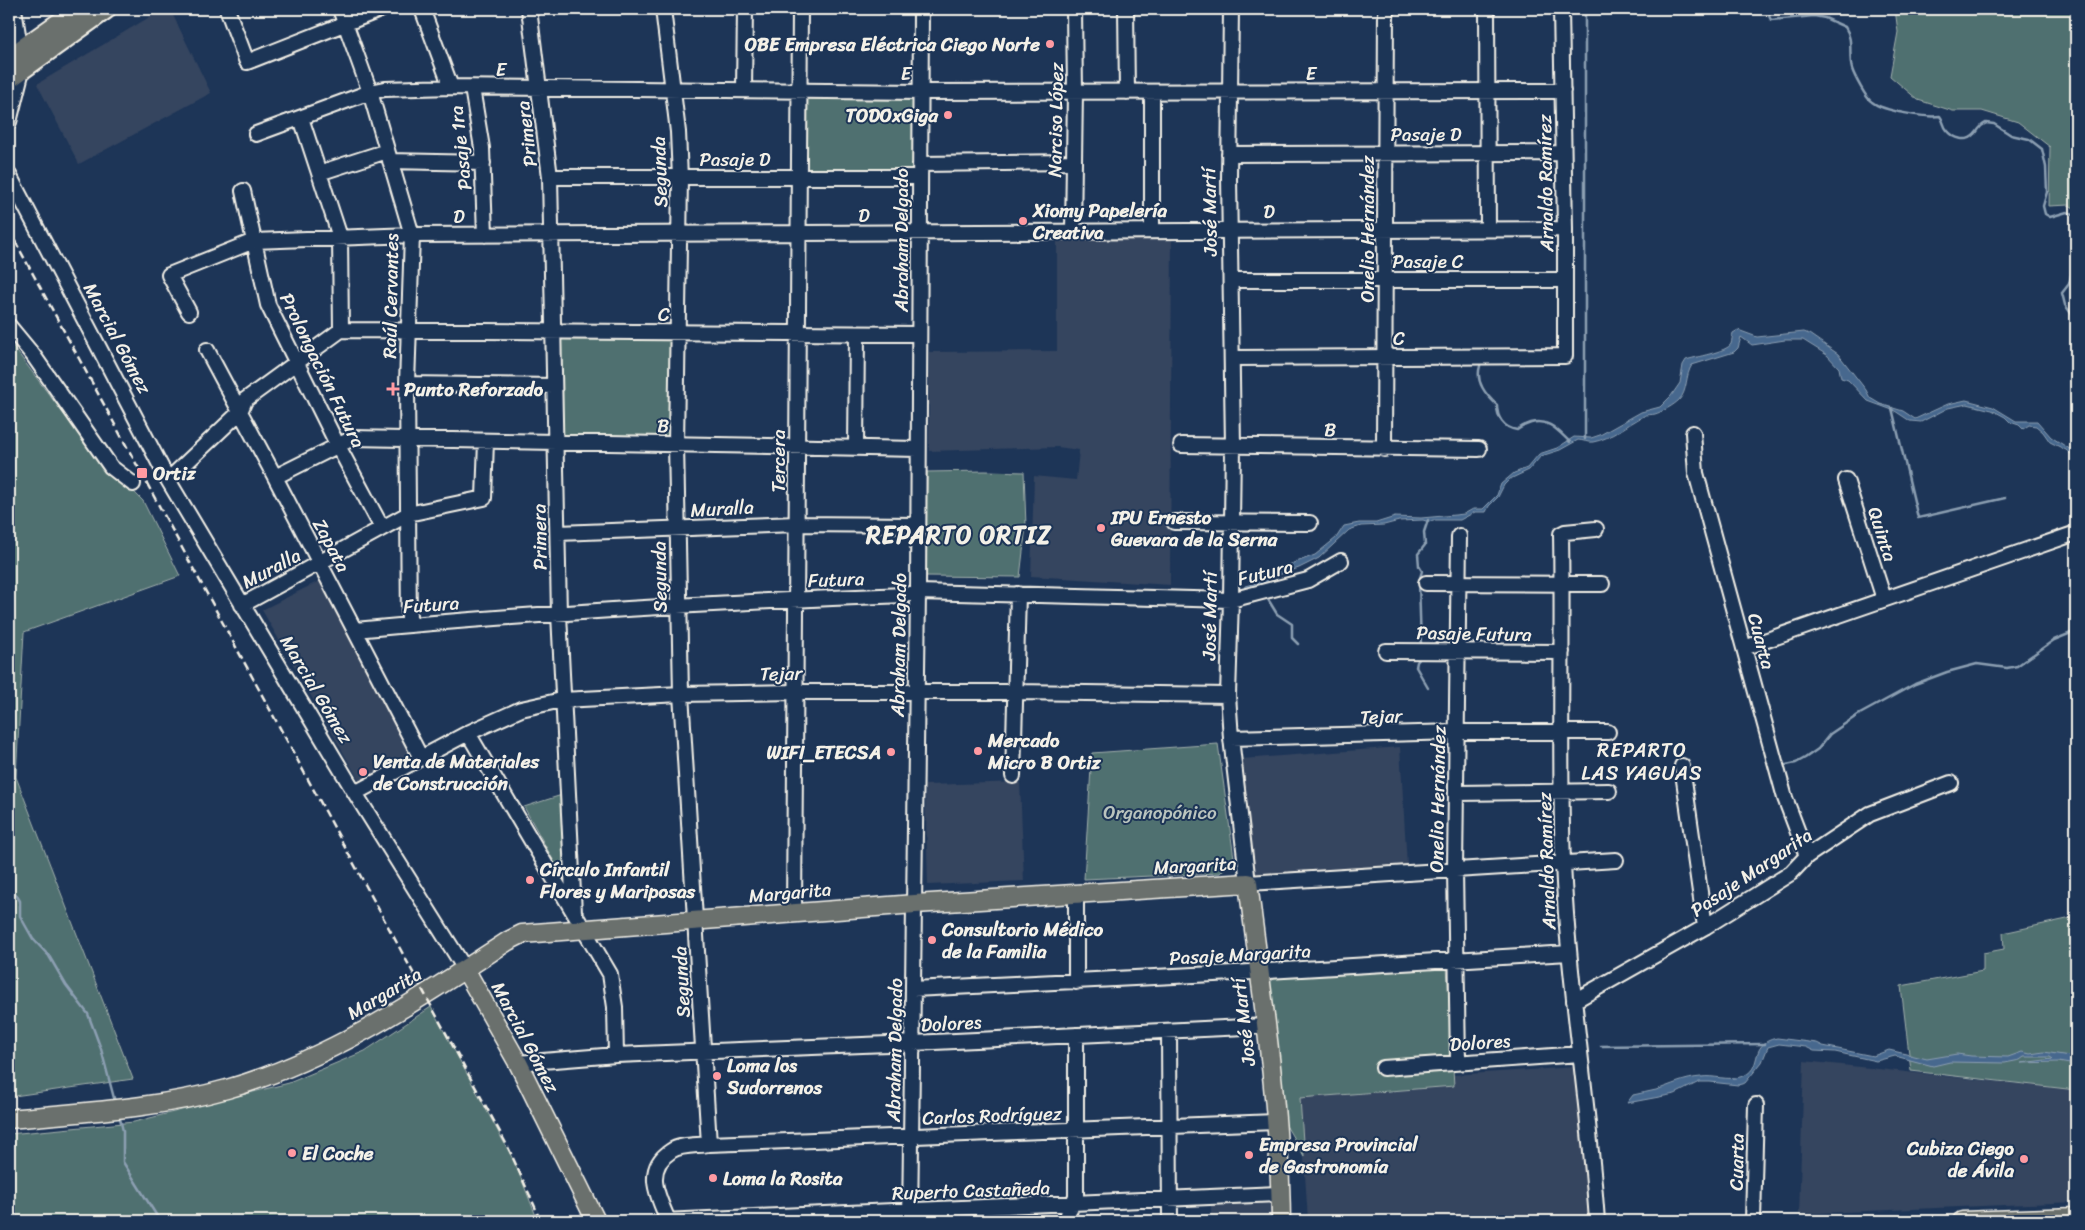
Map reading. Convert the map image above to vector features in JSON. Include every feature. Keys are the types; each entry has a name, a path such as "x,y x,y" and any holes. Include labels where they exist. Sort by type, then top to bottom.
{"highway":[{"path":"15,64 80,9"},
{"path":"15,64 105,9"}],"main road":[{"name":"Margarita","path":"9,1119 120,1108 181,1099 226,1089 281,1070 328,1050 374,1025 522,934 578,920 696,921 915,904 1248,883"},
{"name":"José Martí","path":"1248,883 1276,1122 1281,1221"},
{"name":"Marcial Gómez","path":"465,969 518,1063 596,1221"},
{"path":"1280,1194 1293,1221"},
{"path":"1962,1221 2076,1217"}],"street":[{"path":"9,122 15,64 14,9"},
{"path":"227,9 247,62 382,9"},
{"name":"Raúl Cervantes","path":"340,9 370,92 412,235 407,384 410,625"},
{"name":"Pasaje 1ra","path":"422,9 451,87"},
{"name":"Primera","path":"529,9 550,177 562,700 578,920 610,974 615,1007 616,1055"},
{"name":"Segunda","path":"663,9 673,90 680,178 676,444 681,694 709,1144"},
{"path":"744,9 744,90"},
{"name":"Tercera","path":"794,913 800,9"},
{"name":"Abraham Delgado","path":"910,1216 918,592 921,9"},
{"name":"Narciso López","path":"1073,232 1074,9"},
{"path":"1126,9 1127,92"},
{"name":"José Martí","path":"1231,9 1229,154 1233,446 1232,600 1228,695 1231,738 1248,883"},
{"name":"Onelio Hernández","path":"1384,448 1386,9"},
{"path":"1487,9 1488,229"},
{"name":"Arnaldo Ramírez","path":"1561,9 1565,356"},
{"name":"E","path":"256,134 370,92 385,89 451,87 921,92 1563,91"},
{"name":"Pasaje 1ra","path":"472,88 483,163 485,235"},
{"path":"1152,92 1152,231"},
{"path":"168,480 240,412 245,400 341,330 340,237 301,118"},
{"name":"Pasaje D","path":"1229,154 1563,153"},
{"path":"319,173 389,156 483,163"},
{"name":"Pasaje D","path":"550,177 799,177 1073,162"},
{"name":"Marcial Gómez","path":"9,175 168,480 355,793 465,969"},
{"name":"Prolongación Futura","path":"243,191 268,305 337,444 382,528"},
{"name":"D","path":"189,312 169,275 254,241 412,235 1565,229"},
{"name":"Pasaje C","path":"1231,280 1565,280"},
{"path":"9,326 33,355 111,467 133,484"},
{"name":"C","path":"341,330 919,334"},
{"path":"856,448 857,334"},
{"name":"Zapata","path":"207,350 355,630 420,758"},
{"name":"C","path":"1233,358 1565,356"},
{"path":"407,384 554,386"},
{"name":"Cuarta","path":"1693,433 1696,473 1786,798 1807,856"},
{"name":"B","path":"275,477 337,444 353,438 918,449"},
{"name":"Muralla","path":"242,605 408,514 484,498 486,441"},
{"name":"B","path":"1181,445 1479,449"},
{"name":"Quinta","path":"1846,480 1884,599"},
{"path":"1174,522 1310,523"},
{"name":"Muralla","path":"558,533 796,524 918,525"},
{"name":"Arnaldo Ramírez","path":"1596,529 1561,534 1563,863 1569,953 1592,1154 1597,1221"},
{"path":"1744,648 2076,533"},
{"name":"Onelio Hernández","path":"1458,1063 1455,870 1459,536"},
{"name":"Futura","path":"355,630 559,614 795,599 905,595 918,592 1232,600 1308,580 1342,561"},
{"path":"1426,582 1602,584"},
{"path":"1012,776 1018,594"},
{"name":"Pasaje Futura","path":"1386,651 1562,652"},
{"name":"Tejar","path":"355,793 468,733 521,709 562,700 681,694 794,692 1015,692 1228,695"},
{"name":"Tejar","path":"1231,738 1457,732 1608,732"},
{"path":"468,733 578,920"},
{"path":"1682,766 1704,928"},
{"name":"Pasaje Margarita","path":"1574,1001 1704,928 1791,873 1807,856 1870,814 1951,783"},
{"path":"1456,793 1609,791"},
{"name":"Margarita","path":"1248,883 1616,860"},
{"path":"1076,893 1076,982"},
{"name":"Pasaje Margarita","path":"914,989 1076,982 1569,953"},
{"name":"Dolores","path":"518,1063 616,1055 1266,1026"},
{"path":"1170,1031 1170,1221"},
{"path":"1068,1221 1071,1205 1076,1196 1076,1035"},
{"name":"Dolores","path":"1383,1068 1580,1054"},
{"name":"Cuarta","path":"1753,1221 1756,1105"},
{"name":"Carlos Rodríguez","path":"666,1220 656,1192 657,1166 671,1150 679,1148 709,1144 1170,1128 1276,1122"},
{"name":"Ruperto Castañeda","path":"666,1220 910,1216 1280,1194"}],"shaded area":[{"path":"163,9 170,9 211,93 79,164 37,84"},
{"path":"1172,238 1170,585 1031,576 1034,476 1076,480 1079,450 1057,447 929,451 929,352 1057,351 1057,239"},
{"path":"1738,330 1757,337 1804,332 1838,354 1870,398 1880,404 1903,411 1915,419 1948,404 1966,400 1993,407 2016,421 2037,421 2051,437 2076,453 2076,458 2066,450 2050,442 2036,426 2029,425 2023,429 1992,410 1967,404 1948,408 1921,422 1910,421 1895,411 1868,401 1848,380 1841,378 1839,368 1827,355 1803,340 1785,340 1752,345 1741,337 1738,348 1734,352 1692,365 1688,373 1684,392 1674,404 1658,413 1645,415 1606,438 1591,442 1578,440 1560,450 1541,456 1529,470 1510,479 1504,485 1498,497 1486,512 1475,512 1460,520 1399,521 1384,525 1361,526 1349,530 1319,558 1299,568 1269,578 1265,585 1245,591 1245,586 1256,583 1267,573 1315,555 1336,538 1344,526 1359,523 1376,523 1395,517 1421,518 1455,515 1464,514 1473,509 1483,509 1497,495 1501,484 1514,473 1527,468 1539,454 1557,448 1574,437 1591,438 1600,435 1641,412 1660,407 1680,383 1683,365 1686,360 1717,352 1728,347 1731,344 1733,333"},
{"path":"321,580 409,755 360,782 262,610"},
{"path":"1400,747 1407,865 1256,876 1241,759"},
{"path":"1020,782 1024,881 928,885 925,785"},
{"path":"1777,1038 1817,1043 1823,1046 1873,1056 1889,1050 1927,1059 1957,1054 2008,1057 2022,1052 2030,1054 2044,1052 2076,1057 2076,1065 2058,1062 2021,1063 2053,1059 2050,1057 2024,1057 2020,1060 2005,1063 1950,1062 1933,1066 1895,1056 1876,1061 1835,1052 1814,1051 1806,1047 1779,1044 1768,1047 1762,1062 1745,1083 1738,1085 1699,1082 1675,1094 1627,1103 1633,1095 1656,1090 1689,1079 1706,1077 1730,1078 1748,1074 1762,1046 1768,1041"},
{"path":"1804,1061 2076,1090 2076,1202 1799,1214"},
{"path":"1576,1067 1588,1221 1308,1221 1300,1098 1454,1086 1453,1075"},
{"path":"1273,1199 1274,1221 1211,1221 1211,1202"}],"green space":[{"path":"1895,9 2076,9 2076,209 2069,205 2049,206 2050,147 2018,122 1982,111 1953,111 1918,100 1890,76 1898,32"},
{"path":"806,98 913,98 913,171 806,171"},
{"path":"561,336 674,337 673,438 559,437"},
{"path":"9,341 83,440 143,501 180,576 24,632 16,777 133,1079 14,1096 9,1093"},
{"path":"927,472 1024,472 1026,526 1020,577 925,576"},
{"name":"Organopónico","path":"1218,744 1234,858 1220,873 1084,879 1092,753"},
{"path":"565,794 568,887 524,807"},
{"path":"2076,917 2076,1090 1911,1071 1901,986 1983,971 1983,953 2004,949 2003,933"},
{"path":"1447,967 1454,1086 1300,1098 1304,1156 1281,1117 1268,983 1276,978"},
{"path":"431,1007 515,1163 538,1221 9,1221 9,1134 134,1122 289,1083 365,1051"}],"waterway":[{"path":"1585,9 1585,439"},
{"path":"1772,9 1769,16 1771,20 1814,16 1825,18 1845,27 1850,42 1853,72 1860,87 1872,102 1885,108 1905,113 1940,116 1947,130 1953,136 1961,139 1972,137 1986,123 1994,124 2011,135 2029,139 2042,149 2046,167 2047,192 2043,206 2045,214 2050,217 2067,212 2076,215"},
{"path":"2076,263 2073,267 2069,284 2062,293 2065,305 2076,320"},
{"path":"1480,366 1479,377 1482,388 1497,405 1498,414 1508,427 1517,430 1531,423 1543,422 1553,426 1570,442"},
{"path":"1892,408 1918,518 2005,498"},
{"path":"1421,647 1419,581 1422,571 1419,566 1418,554 1425,545 1424,532 1428,520"},
{"path":"1266,596 1277,614 1292,624 1292,638 1298,644"},
{"path":"1781,766 1796,763 1805,758 1818,749 1830,734 1858,715 1915,684 1947,672 1977,664 2007,668 2017,666 2054,640 2076,631"},
{"path":"1421,657 1416,667 1428,688"},
{"path":"9,890 20,901 20,916 33,939 49,956 66,985 88,1014 101,1049 115,1102"},
{"path":"1601,1046 1765,1044"},
{"path":"119,1114 123,1131 123,1162 160,1221"}],"railway":[{"path":"9,230 508,1147 540,1221"}],"place":[{"name":"OBE Empresa Eléctrica Ciego Norte","path":"1050,44"},
{"name":"TODOxGiga","path":"948,115"},
{"name":"Xiomy Papelería Creativa","path":"1023,221"},
{"name":"Punto Reforzado","path":"393,389"},
{"name":"Ortiz","path":"142,473"},
{"name":"IPU Ernesto Guevara de la Serna","path":"1101,528"},
{"name":"Mercado Micro B Ortiz","path":"978,751"},
{"name":"WIFI_ETECSA","path":"891,752"},
{"name":"Venta de Materiales de Construcción","path":"363,772"},
{"name":"Círculo Infantil Flores y Mariposas","path":"530,880"},
{"name":"Consultorio Médico de la Familia","path":"932,940"},
{"name":"Loma los Sudorrenos","path":"717,1076"},
{"name":"El Coche","path":"292,1153"},
{"name":"Empresa Provincial de Gastronomía","path":"1249,1155"},
{"name":"Cubiza Ciego de Ávila","path":"2024,1159"},
{"name":"Loma la Rosita","path":"713,1178"}],"district":[{"name":"REPARTO ORTIZ","path":"959,535"},
{"name":"REPARTO LAS YAGUAS","path":"1642,762"}]}
